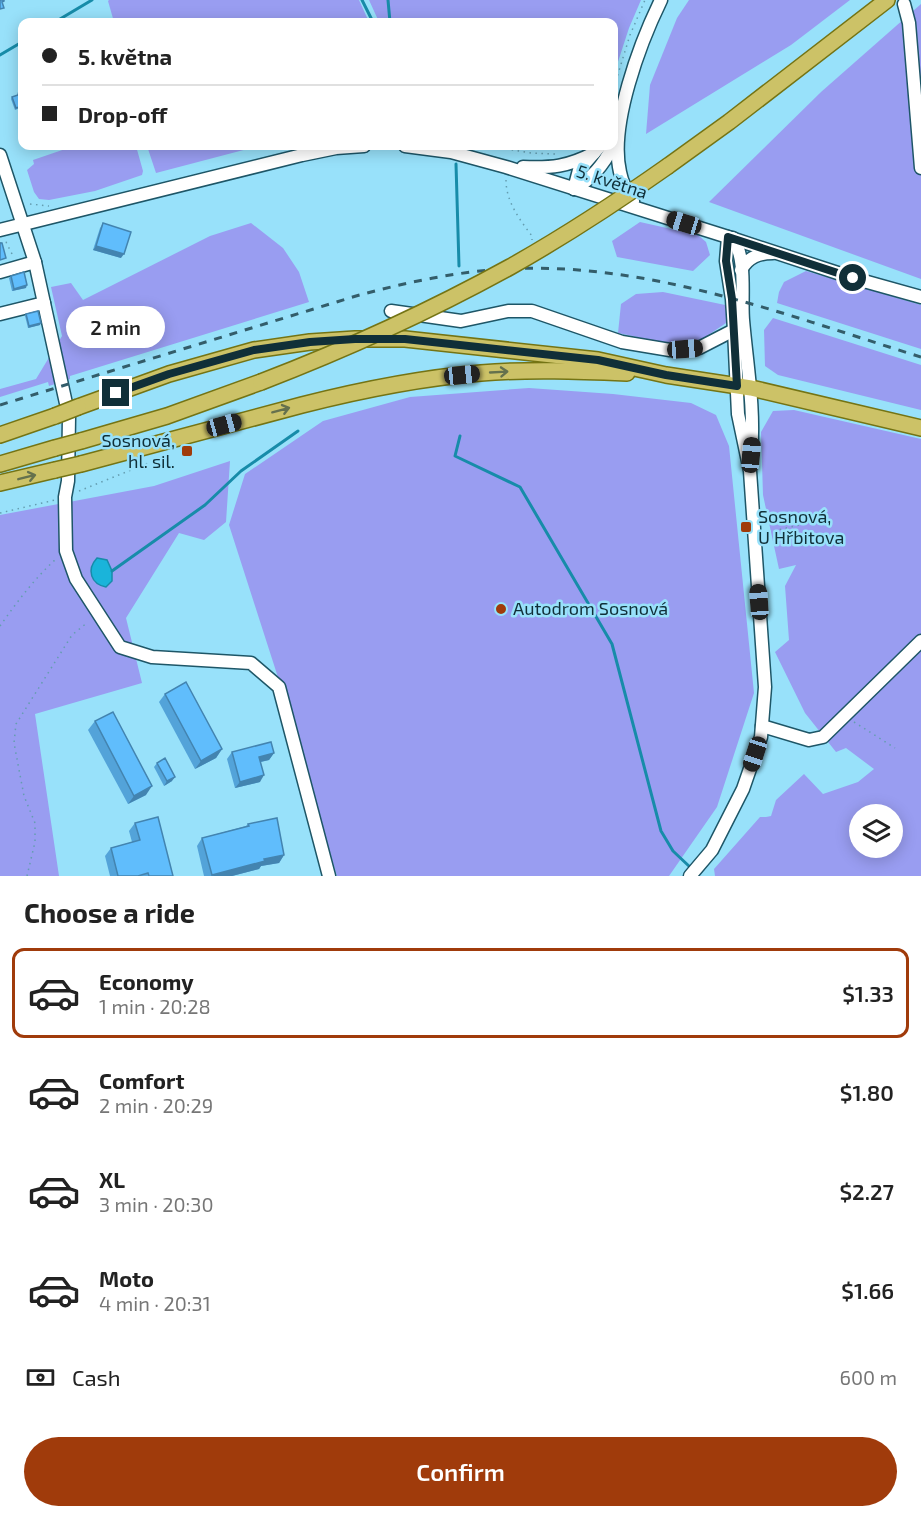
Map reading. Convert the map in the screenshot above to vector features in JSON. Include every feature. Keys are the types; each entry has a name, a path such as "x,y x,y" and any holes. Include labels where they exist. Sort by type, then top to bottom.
{"main road":[{"path":"0,462 167,416 261,382 322,359 454,297 561,237 615,203 729,123 887,0"},
{"path":"0,435 169,374 254,350 310,342 355,339 405,339 598,360 666,375 744,387 921,428"},
{"path":"0,483 338,396 425,379 481,373 559,370 666,375"}],"street":[{"path":"618,122 638,54 661,0"},
{"path":"904,4 909,23 921,168"},
{"path":"0,230 326,150"},
{"name":"5. května","path":"440,150 506,167 853,278 921,297"},
{"path":"506,167 556,167 573,163 595,150"},
{"path":"574,189 579,170 596,150"},
{"path":"574,189 591,177 604,162 610,150"},
{"path":"617,150 622,181 640,210"},
{"path":"0,155 35,262 69,417 68,481 65,497 66,551 76,579 120,647 152,657 251,663 279,687 329,876"},
{"path":"690,876 712,850 743,789 761,737 765,687 750,471 738,414 744,387 741,270 739,248 730,238"},
{"path":"730,238 726,261 744,387"},
{"path":"741,270 752,258 774,252"},
{"path":"0,272 35,262"},
{"path":"0,314 44,303"},
{"path":"390,311 461,321 508,311 532,311 622,342 670,350 699,348 735,330"},
{"path":"762,726 809,740 823,737 921,641"}],"path":[{"path":"618,74 645,0"},
{"path":"513,150 545,155 564,153"},
{"path":"506,167 506,188 512,208 532,236 533,246"},
{"path":"0,243 6,242 12,256"},
{"path":"0,513 65,497 156,460"},
{"path":"768,532 823,520"},
{"path":"0,626 26,590 66,551"},
{"path":"27,876 35,842 35,823 24,796 14,743 16,724 72,635 98,614"},
{"path":"845,716 895,748"}],"shaded area":[{"path":"359,0 367,18 113,18 108,1"},
{"path":"369,0 641,0 618,62 618,18 377,18"},
{"path":"689,0 850,0 791,45 646,134 650,85 677,18"},
{"path":"921,4 921,279 709,202 821,92"},
{"path":"62,150 137,150 143,171 142,175 95,191 49,200 39,199 34,192 27,170 34,164 33,160"},
{"path":"148,150 244,150 156,173"},
{"path":"640,222 698,235 706,242 710,255 693,271 617,257 612,241"},
{"path":"251,223 283,248 299,272 309,302 70,376 70,379 49,386 48,382 0,397 0,389 36,379 62,336 51,287 71,283 83,300 210,236"},
{"path":"806,271 921,305 921,349 777,303 784,282"},
{"path":"663,292 730,306 729,321 698,342 671,344 618,333 621,304 636,294"},
{"path":"773,318 921,365 921,410 778,375 765,366 764,330"},
{"name":"Autodrom Sosnová","path":"529,388 691,403 716,415 729,446 754,693 717,807 669,876 337,876 284,696 229,525 245,474 323,421 410,397"},
{"path":"794,410 921,439 921,876 715,876 714,869 760,817 771,816 776,800 804,774 823,794 858,782 874,769 846,748 836,752 805,713 775,652 789,640 785,586 796,565 779,569 763,495 761,432 773,411"},
{"path":"230,461 226,522 204,540 179,533 126,618 142,683 35,714 59,876 0,876 0,515 154,486"},
{"path":"97,558 107,560 112,571 112,581 106,587 97,583 92,576 92,567"}],"building":[{"path":"0,0 4,0 2,2 4,8 0,9"},
{"path":"18,95 18,107 16,108 12,97"},
{"path":"103,223 131,232 124,254 96,246"},
{"path":"0,243 2,243 6,258 0,260"},
{"path":"24,272 27,285 14,289 11,276"},
{"path":"38,311 41,323 29,326 26,314"},
{"path":"186,682 222,749 201,761 165,694"},
{"path":"113,712 152,786 134,796 95,721"},
{"path":"271,742 274,753 259,757 264,775 240,782 232,752"},
{"path":"165,758 175,777 167,781 157,763"},
{"path":"158,817 173,876 149,876 148,873 138,876 118,876 111,848 140,840 135,823"},
{"path":"277,818 284,855 212,875 202,838"}],"waterway":[{"path":"62,18 92,0"},
{"path":"362,0 371,18"},
{"path":"388,0 390,18"},
{"path":"0,55 18,44"},
{"path":"456,164 459,266"},
{"path":"112,571 205,505 241,471 298,431"},
{"path":"460,436 455,456 520,487 612,644 661,831 673,851 691,868"}],"railway":[{"path":"0,405 356,296 429,279 504,269 558,269 611,273 664,282 768,309 921,357"}],"place":[{"name":"Sosnová, hl. sil.","path":"187,451"},
{"name":"Sosnová, U Hřbitova","path":"746,527"},
{"name":"Autodrom Sosnová","path":"501,609"}],"route":[{"path":"116,393 169,374 254,350 310,342 355,339 405,339 518,350 598,360 666,375 737,386 735,330 726,261 728,237 853,278"}]}
